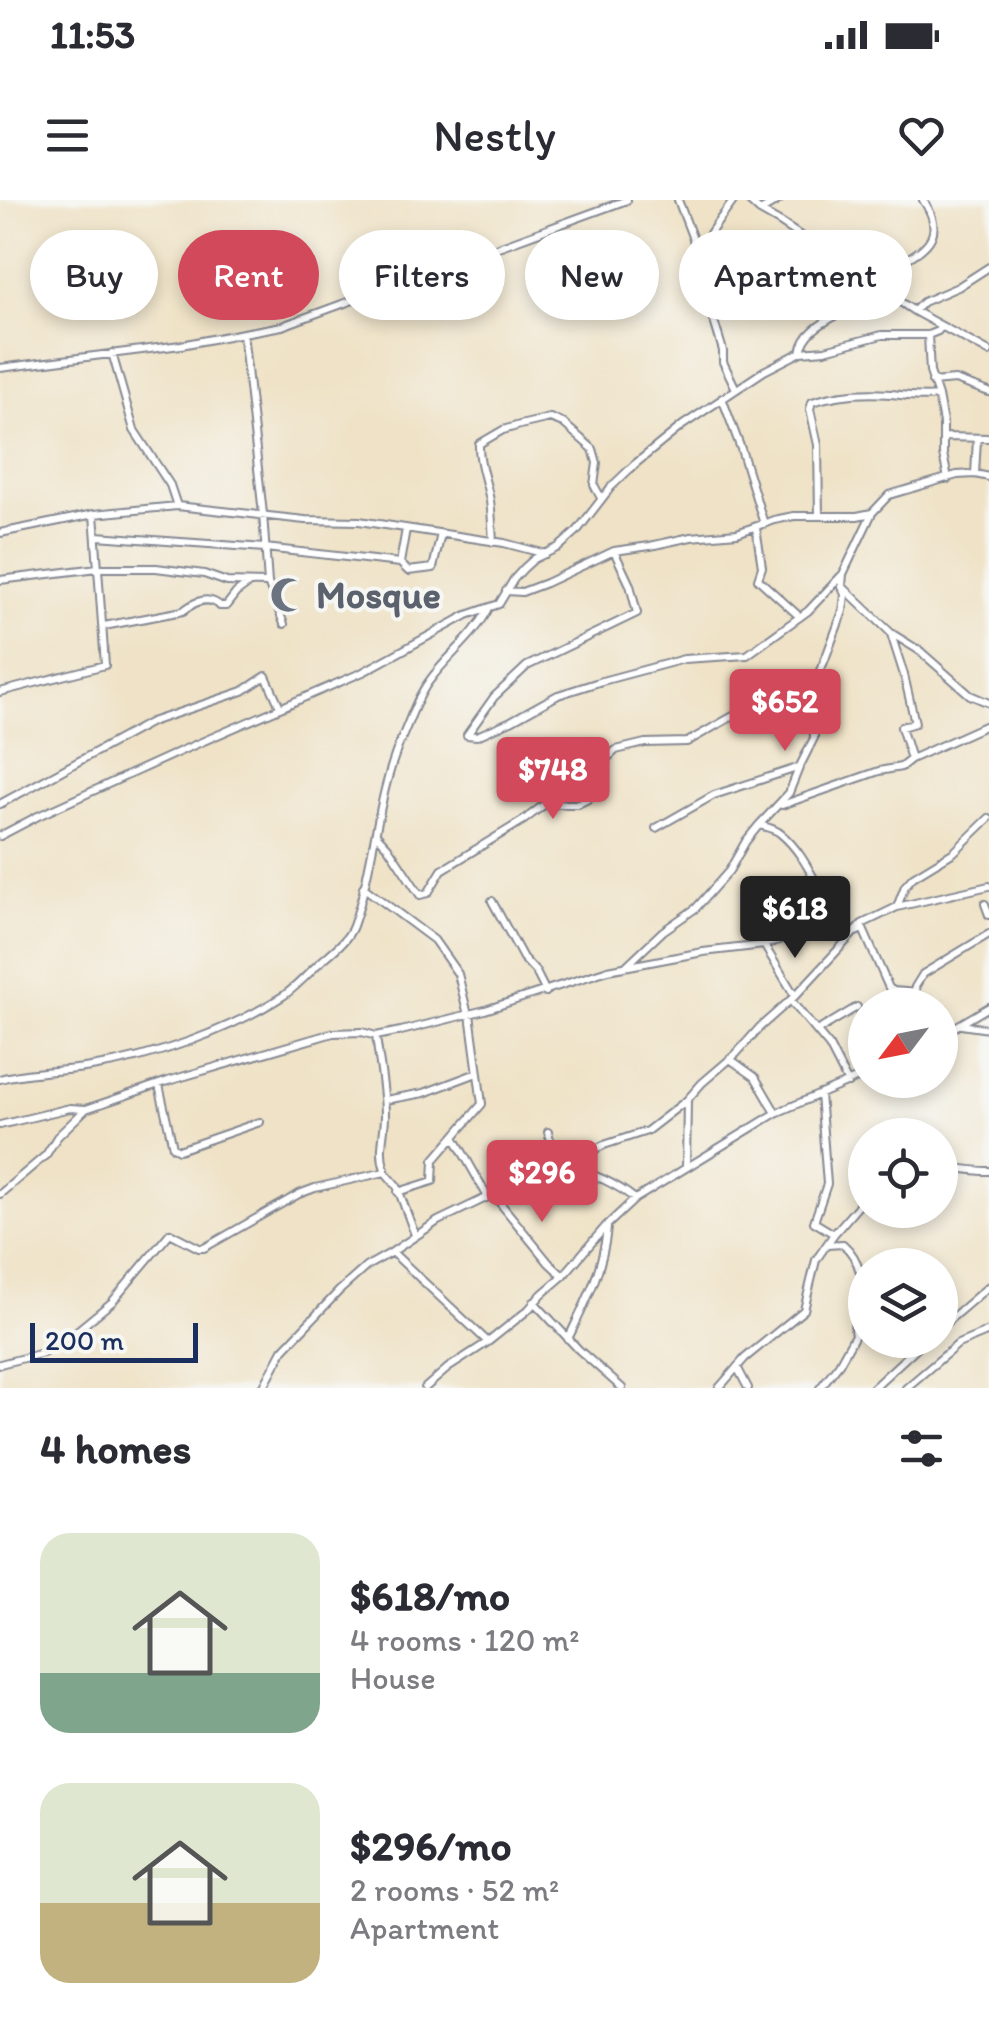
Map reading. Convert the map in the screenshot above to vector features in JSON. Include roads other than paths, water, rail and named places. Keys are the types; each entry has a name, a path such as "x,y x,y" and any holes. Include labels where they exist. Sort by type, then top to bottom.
{"street":[{"path":"0,368 181,345 282,326 627,200"},
{"path":"678,200 689,230"},
{"path":"714,230 734,200"},
{"path":"748,200 790,230"},
{"path":"760,211 779,200"},
{"path":"912,256 930,243 933,234 926,202"},
{"path":"989,267 958,288 923,302 914,312 989,352"},
{"path":"714,320 723,362 736,389"},
{"path":"801,352 809,334 830,320"},
{"path":"0,836 363,672 468,615 499,604 524,568 560,547 578,531 610,486 635,464 722,398 801,352 882,335 928,336 941,326"},
{"path":"243,333 268,583 284,624"},
{"path":"928,336 948,478"},
{"path":"112,352 134,430 170,485 177,506"},
{"path":"932,382 960,381 989,392"},
{"path":"819,516 818,445 812,402 871,393 938,396"},
{"path":"722,398 742,449 760,526 762,567 758,579 800,617"},
{"path":"492,542 491,504 478,457 479,444 503,430 550,418 563,423 593,449 597,463 594,485 602,498"},
{"path":"944,437 989,438"},
{"path":"975,474 977,439"},
{"path":"614,550 630,585 637,613 527,666 494,698 467,735 477,736 558,695 602,682 684,659 746,655 800,617 843,574 872,513 889,495 948,478 975,474 989,477"},
{"path":"0,533 94,514 177,506 359,522 546,554"},
{"path":"506,591 534,588 614,550 691,537 738,534 794,516 872,513"},
{"path":"0,692 101,668 106,662 94,514"},
{"path":"400,563 406,529"},
{"path":"96,536 400,563 408,571 431,569 442,534"},
{"path":"0,580 98,568 156,568 204,574 227,582 268,583"},
{"path":"622,967 696,908 729,871 746,840 790,793 814,738 812,687 842,611 843,574"},
{"path":"104,626 183,610 206,600 226,606 248,584"},
{"path":"842,586 891,632 920,650 970,695 989,702"},
{"path":"0,1079 110,1063 182,1044 239,1021 284,995 343,942 352,932 369,871 392,763 428,682 481,623 488,608"},
{"path":"891,632 915,723 901,727 910,759"},
{"path":"0,804 151,722 243,691 266,676 280,708"},
{"path":"376,834 420,895 428,892 442,870 545,804 578,804 588,799 590,773 616,750 645,743 686,742 756,703 787,694 794,696 812,687"},
{"path":"778,806 901,767 910,759 989,724"},
{"path":"656,828 714,795 799,768"},
{"path":"897,907 913,877 954,852 989,818"},
{"path":"759,825 780,832 838,922 852,933"},
{"path":"262,1388 283,1350 367,1266 438,1221 604,1145 647,1131 688,1100 793,999 862,924 897,907 989,886"},
{"path":"363,887 434,940 458,974 469,1014 482,1104 434,1160 433,1180 398,1192"},
{"path":"492,901 546,992"},
{"path":"985,904 989,915"},
{"path":"0,1125 70,1108 86,1109 333,1033 362,1032 376,1036 469,1014 622,967 736,950 838,922"},
{"path":"852,933 863,930 889,988"},
{"path":"915,988 923,974 989,934"},
{"path":"425,1388 528,1310 635,1199 776,1112 848,1083 829,1046 793,999 764,944"},
{"path":"958,1026 989,1007"},
{"path":"817,1031 848,1012"},
{"path":"958,1027 989,1030"},
{"path":"376,1036 384,1100 381,1150 386,1172 394,1181 415,1235"},
{"path":"730,1059 755,1077 776,1112"},
{"path":"384,1100 424,1092 478,1073"},
{"path":"159,1085 173,1148 179,1150 260,1122"},
{"path":"820,1094 827,1184 814,1222 834,1234"},
{"path":"686,1168 688,1100"},
{"path":"0,1194 46,1154 57,1137 86,1109"},
{"path":"548,1132 561,1166"},
{"path":"454,1136 492,1197 563,1276"},
{"path":"561,1166 580,1169 616,1184 635,1199"},
{"path":"958,1168 970,1172 989,1170"},
{"path":"0,1364 43,1353 68,1338 112,1302 170,1234 204,1248 299,1194 386,1172"},
{"path":"719,1388 736,1367 804,1310 816,1260 848,1218"},
{"path":"568,1339 596,1280 606,1249 608,1225"},
{"path":"820,1388 839,1364 854,1334 862,1290 861,1274 849,1248 844,1244 826,1245"},
{"path":"392,1252 488,1342"},
{"path":"958,1313 989,1286"},
{"path":"534,1302 622,1388"},
{"path":"906,1388 958,1344 989,1332"},
{"path":"874,1388 906,1358"},
{"path":"736,1367 748,1388"}],"place":[{"name":"Mosque","path":"288,595"}]}
